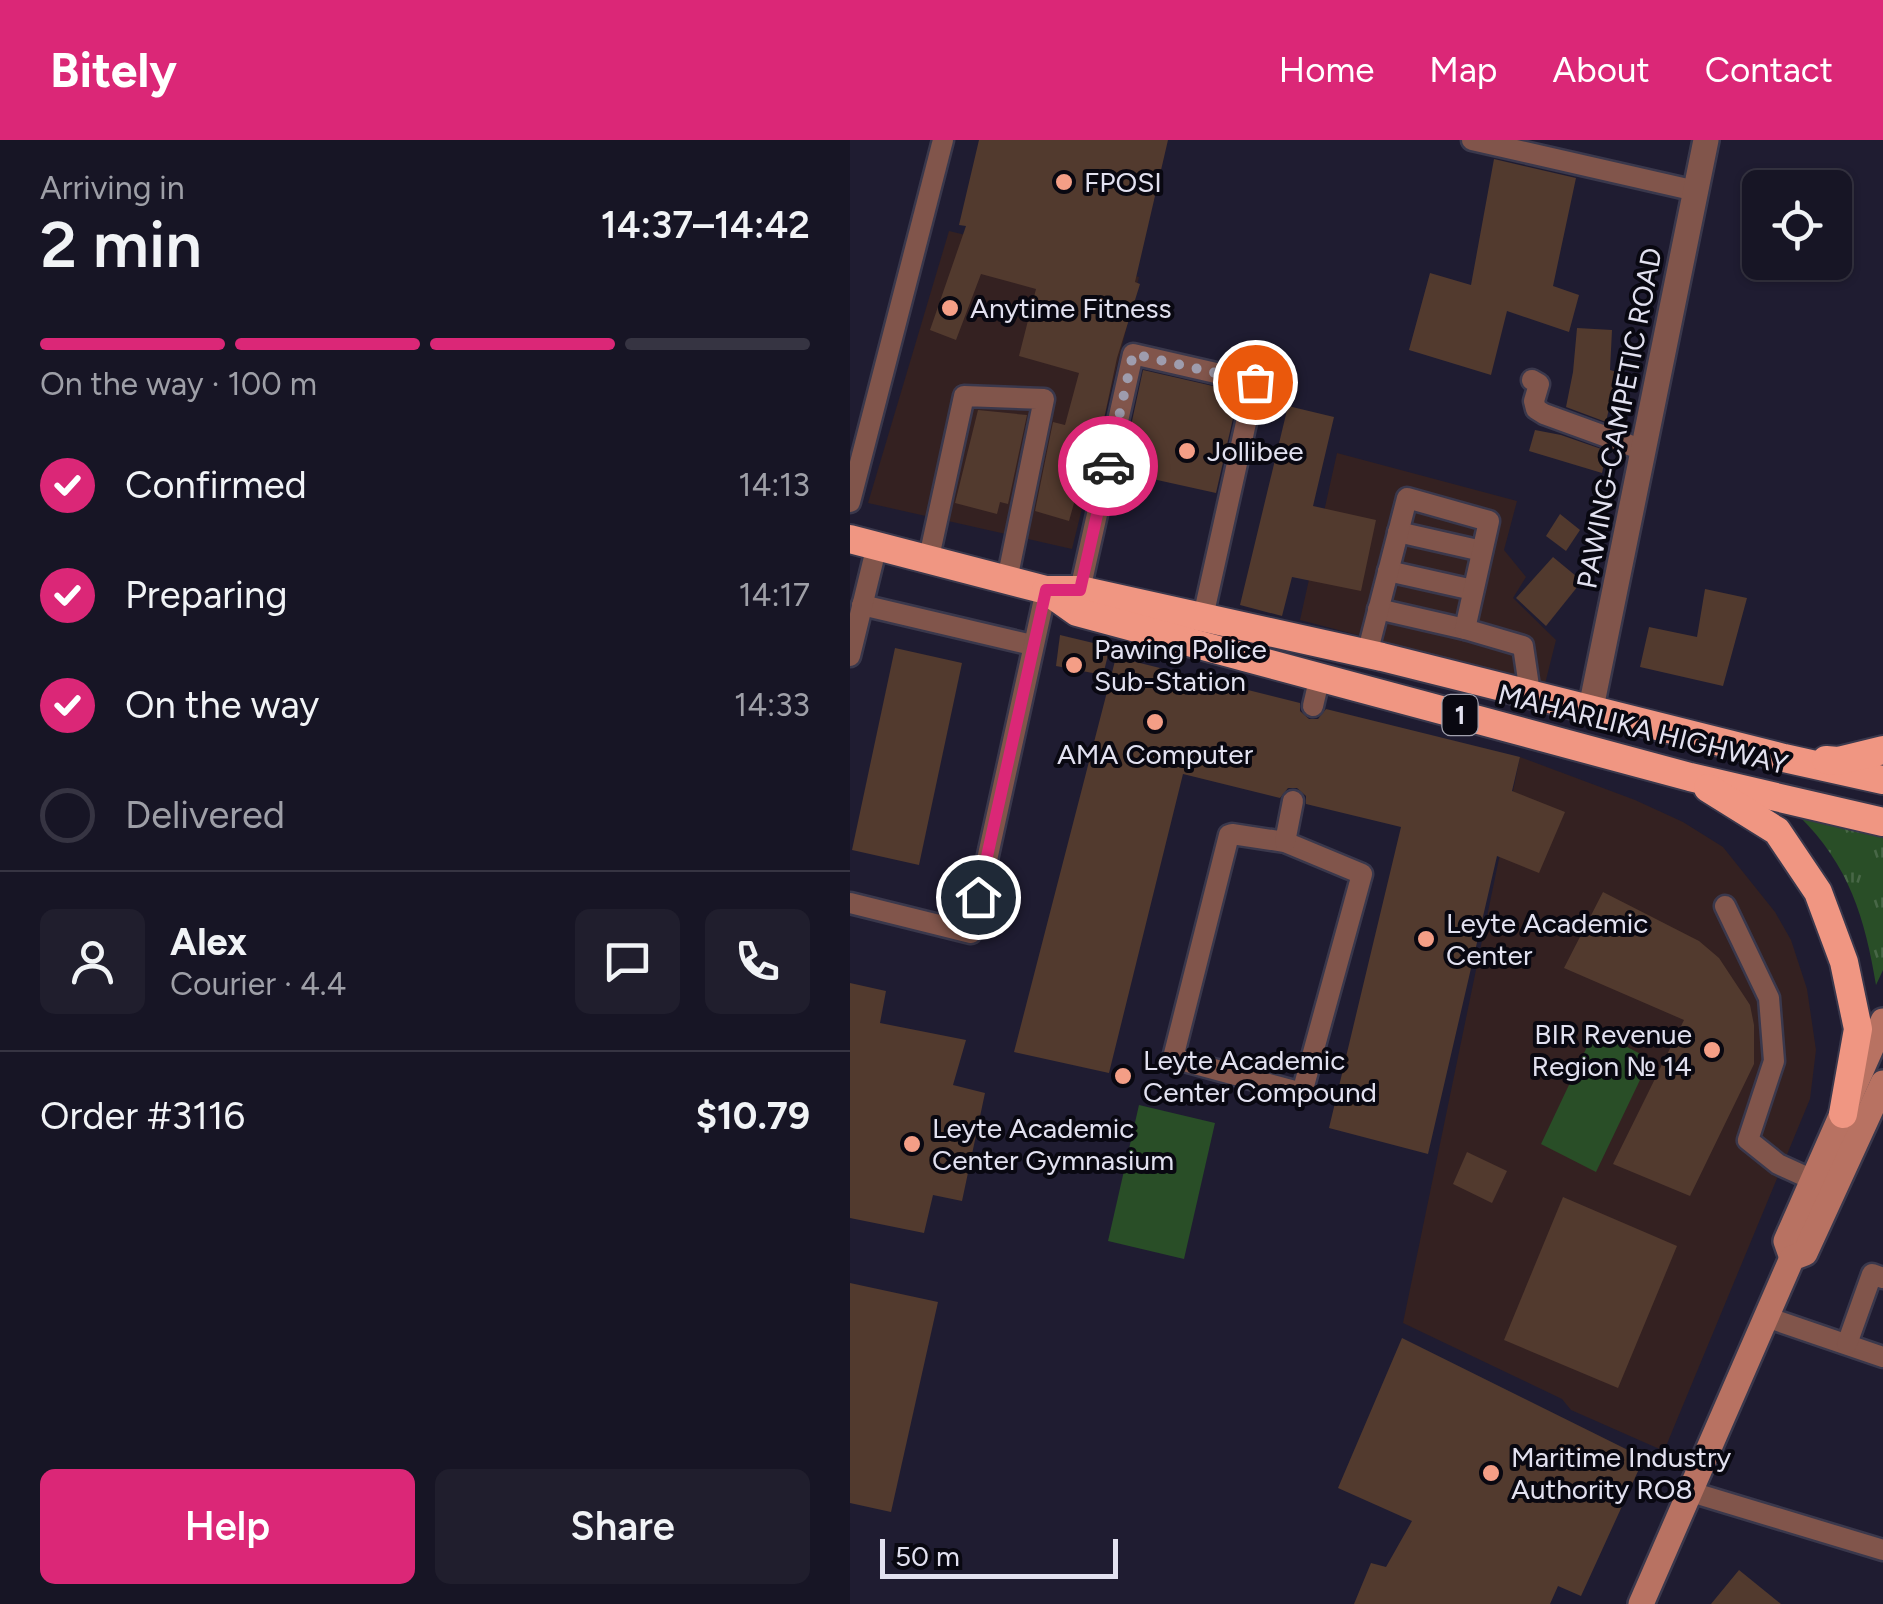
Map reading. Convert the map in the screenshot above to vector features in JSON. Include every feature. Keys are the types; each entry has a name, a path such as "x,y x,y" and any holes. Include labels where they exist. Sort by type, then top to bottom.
{"highway":[{"name":"MAHARLIKA HIGHWAY","path":"863,542 1046,590 1080,590 1367,654 1883,780"},
{"name":"MAHARLIKA HIGHWAY","path":"1046,590 1077,612 1690,777 1883,822"},
{"name":"1","path":"1784,758 1838,761 1883,750"},
{"path":"1690,777 1777,831 1818,892 1844,962 1858,1030 1843,1114"}],"main road":[{"path":"1642,1604 1769,1318 1792,1258 1786,1241 1883,1021"},
{"path":"1792,1258 1805,1252 1883,1082"}],"street":[{"name":"PAWING-CAMPETIC ROAD","path":"1591,708 1706,140"}],"lane":[{"path":"850,502 943,140"},
{"path":"1472,140 1696,191"},
{"path":"1080,590 1133,354 1255,382 1203,617"},
{"path":"1532,380 1539,384 1536,409 1544,414 1644,450"},
{"path":"928,562 964,396 1044,399 1008,580"},
{"path":"1367,654 1407,498 1490,521 1465,628"},
{"path":"1398,532 1482,551"},
{"path":"850,656 862,605 863,542"},
{"path":"1388,570 1473,590"},
{"path":"850,903 971,933 1046,590"},
{"path":"862,605 1032,645"},
{"path":"1378,610 1465,628 1522,646 1530,693"},
{"path":"1313,706 1320,676"},
{"path":"1285,842 1294,801"},
{"path":"1229,835 1285,842 1362,874 1302,1093 1173,1058 1229,835"},
{"path":"1725,906 1769,998 1774,1060 1748,1140 1778,1164 1813,1180"},
{"path":"1848,1344 1872,1274 1883,1278"},
{"path":"1769,1318 1883,1357"},
{"path":"1691,1492 1883,1550"}],"shaded area":[{"path":"949,231 1139,277 1072,549 868,503"},
{"path":"1337,453 1517,501 1504,550 1526,577 1513,598 1556,640 1545,684 1300,620"},
{"path":"1520,757 1635,800 1683,822 1723,847 1775,912 1791,940 1807,989 1816,1050 1810,1099 1664,1451 1571,1410 1562,1399 1403,1323"}],"green space":[{"path":"1799,816 1883,834 1883,970 1876,985 1852,894 1831,854"},
{"path":"1595,1030 1650,1059 1596,1172 1541,1144"},
{"path":"1139,1105 1215,1123 1184,1259 1108,1241"}],"building":[{"path":"979,140 1168,140 1135,282 1140,284 1117,358 1094,466 1085,464 1069,521 1035,511 1053,422 1065,425 1079,373 1019,356 1036,289 981,274 956,340 930,330 966,226 959,225"},
{"path":"1494,159 1576,178 1553,286 1579,295 1569,332 1507,311 1491,375 1409,350 1430,273 1471,285"},
{"path":"1577,328 1612,330 1610,370 1617,372 1606,422 1566,407"},
{"path":"1143,370 1239,392 1216,493 1121,472"},
{"path":"1288,406 1334,417 1313,506 1376,520 1361,591 1292,577 1282,616 1240,605"},
{"path":"978,410 1027,415 1008,504 1000,502 997,514 955,503"},
{"path":"1535,430 1607,451 1602,473 1529,451"},
{"path":"1560,514 1580,530 1566,551 1546,536"},
{"path":"1553,557 1582,581 1546,626 1516,598"},
{"path":"1705,589 1747,598 1723,686 1640,667 1649,627 1697,637"},
{"path":"1060,635 1110,647 1103,675 1056,666"},
{"path":"895,648 962,663 919,865 852,850"},
{"name":"Leyte Academic Center","path":"1116,657 1300,703 1300,711 1309,719 1318,719 1326,709 1520,757 1512,791 1565,812 1539,873 1497,856 1428,1154 1329,1128 1401,827 1306,804 1306,796 1297,788 1288,788 1280,798 1183,774 1109,1073 1014,1052"},
{"name":"BIR Revenue Region № 14","path":"1603,892 1699,941 1719,958 1750,1005 1754,1064 1690,1196 1613,1164 1684,1020 1564,968"},
{"name":"Leyte Academic Center Gymnasium","path":"850,983 886,991 880,1023 966,1040 953,1085 985,1093 962,1201 933,1195 924,1233 850,1218"},
{"path":"1467,1152 1507,1171 1492,1203 1453,1184"},
{"path":"1563,1197 1677,1246 1618,1388 1504,1340"},
{"path":"850,1283 938,1302 891,1512 850,1503"},
{"name":"Maritime Industry Authority RO8","path":"1402,1338 1644,1458 1581,1596 1558,1586 1550,1604 1354,1604 1371,1563 1386,1567 1412,1521 1338,1488"},
{"path":"1739,1570 1781,1604 1711,1604"}],"way so far":[{"path":"1108,466 1133,354 1255,382"}],"place":[{"name":"FPOSI","path":"1064,182"},
{"name":"Anytime Fitness","path":"950,308"},
{"name":"Jollibee","path":"1187,451"},
{"name":"Pawing Police Sub-Station","path":"1074,665"},
{"name":"AMA Computer","path":"1155,722"},
{"name":"Leyte Academic Center","path":"1426,939"},
{"name":"BIR Revenue Region № 14","path":"1712,1050"},
{"name":"Leyte Academic Center Compound","path":"1123,1076"},
{"name":"Leyte Academic Center Gymnasium","path":"912,1144"},
{"name":"Maritime Industry Authority RO8","path":"1491,1473"}],"route":[{"path":"978,897 1046,590 1080,590 1108,466"}]}
